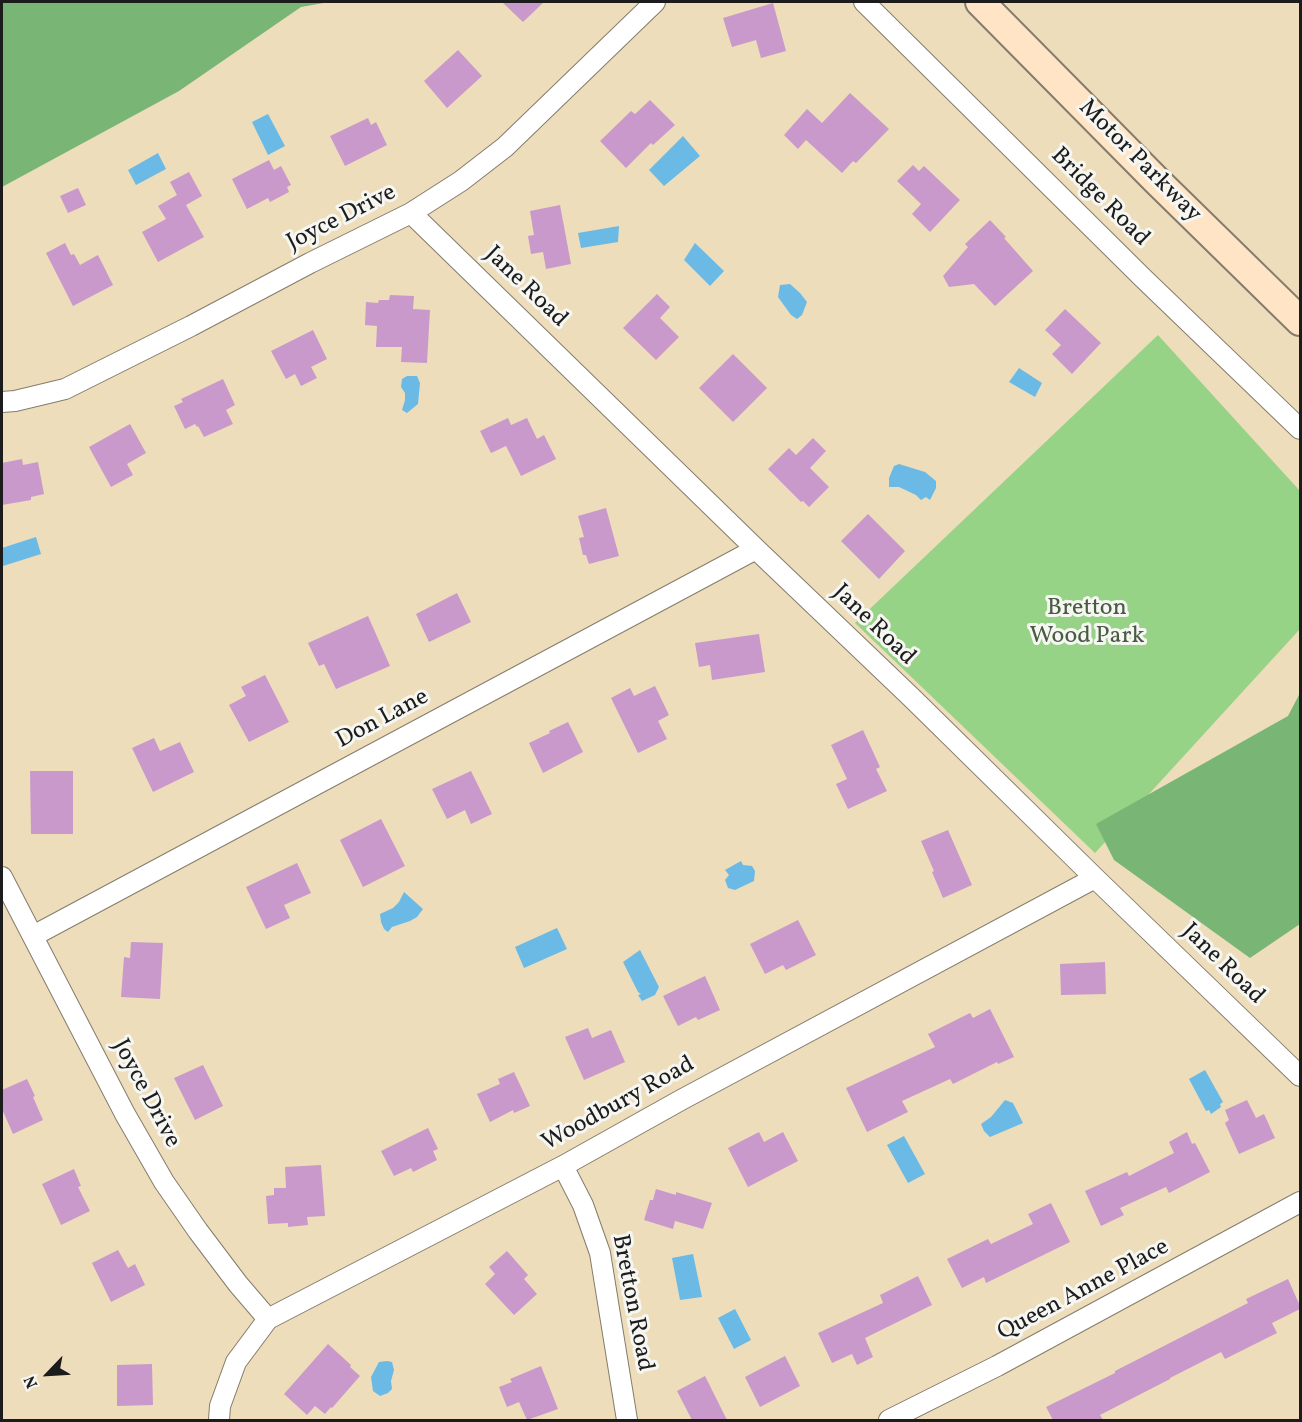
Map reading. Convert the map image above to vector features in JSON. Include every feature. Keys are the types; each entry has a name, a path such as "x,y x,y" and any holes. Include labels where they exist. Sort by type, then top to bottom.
{"main road":[{"name":"Motor Parkway","path":"982,2 1156,180 1300,321"}],"street":[{"name":"Joyce Drive","path":"2,402 15,401 65,388 411,213 461,181 505,147 655,2"},
{"name":"Bridge Road","path":"864,2 1144,279 1300,429"},
{"name":"Jane Road","path":"411,213 1300,1076"},
{"name":"Don Lane","path":"33,936 756,549"},
{"name":"Joyce Drive","path":"2,877 125,1114 164,1182 238,1284 268,1319"},
{"name":"Woodbury Road","path":"219,1420 220,1406 236,1362 268,1319 563,1166 681,1100 1095,878"},
{"name":"Bretton Road","path":"563,1166 583,1205 600,1253 627,1420"},
{"name":"Queen Anne Place","path":"889,1420 997,1366 1300,1202"}],"green space":[{"path":"2,2 329,2 301,7 179,91 2,187"},
{"name":"Bretton Wood Park","path":"1158,335 1300,491 1300,629 1095,853 855,623"},
{"path":"1300,693 1300,924 1250,958 1114,860 1096,824 1288,716"}],"water":[{"path":"268,114 285,146 268,155 252,122"},
{"path":"683,136 700,156 664,186 649,170"},
{"path":"158,153 166,169 136,185 128,170"},
{"path":"619,226 618,242 581,248 578,233"},
{"path":"695,243 724,271 710,286 684,260"},
{"path":"790,284 807,302 802,315 797,319 791,315 778,297 780,285"},
{"path":"1019,368 1042,383 1035,397 1009,382"},
{"path":"407,376 417,376 420,383 418,404 407,413 402,410 405,393 401,387 402,379"},
{"path":"899,464 925,472 936,481 936,488 930,500 926,497 921,500 899,487 889,487 889,478 894,466"},
{"path":"36,537 41,554 3,566 2,548"},
{"path":"741,861 743,865 752,866 755,871 754,881 735,890 728,888 725,880 729,875 725,870"},
{"path":"404,892 423,909 417,917 392,927 388,932 384,929 380,914 393,908"},
{"path":"557,928 567,949 524,968 515,947"},
{"path":"640,950 659,987 655,995 642,1001 638,995 641,994 623,962"},
{"path":"1205,1070 1223,1102 1220,1104 1221,1107 1211,1114 1209,1110 1206,1111 1189,1079"},
{"path":"1005,1100 1013,1103 1023,1123 990,1137 981,1124 991,1117"},
{"path":"904,1136 925,1174 908,1183 887,1145"},
{"path":"693,1254 702,1297 680,1300 672,1258"},
{"path":"735,1309 751,1340 734,1349 718,1318"},
{"path":"379,1362 392,1362 394,1370 391,1381 392,1389 380,1396 373,1391 371,1377"}],"building":[{"path":"502,2 544,2 523,22"},
{"path":"773,3 786,51 761,58 756,40 732,47 723,18"},
{"path":"458,50 482,76 447,108 424,81"},
{"path":"850,93 889,129 856,163 853,161 842,173 806,140 798,149 784,135 807,109 822,123"},
{"path":"650,100 675,125 653,145 651,143 626,168 600,141 631,111 635,114"},
{"path":"368,118 371,125 376,122 387,145 345,166 330,136"},
{"path":"269,160 274,170 281,166 291,185 287,187 289,192 270,202 268,198 247,209 232,179"},
{"path":"913,165 919,171 924,166 960,200 930,232 912,214 921,204 897,181"},
{"path":"189,172 202,196 186,205 204,237 158,262 142,232 166,219 158,206 177,195 170,182"},
{"path":"78,188 86,205 68,213 60,196"},
{"path":"560,205 571,264 546,269 543,252 531,254 528,236 534,235 530,211"},
{"path":"990,220 1033,271 995,306 974,284 949,287 943,276 968,247 965,244"},
{"path":"65,243 71,255 74,254 80,265 98,255 113,285 73,306 46,253"},
{"path":"657,294 670,307 660,318 679,337 656,360 623,328"},
{"path":"390,295 414,296 413,309 430,310 427,363 401,362 402,347 376,347 377,326 365,325 366,302 378,303 379,300 389,300"},
{"path":"1065,309 1101,343 1072,374 1052,354 1061,345 1045,330"},
{"path":"313,330 327,359 311,367 317,378 301,386 295,374 286,379 271,351"},
{"path":"733,354 767,388 733,422 699,388"},
{"path":"223,379 235,405 226,410 233,424 204,437 195,424 185,429 174,406 183,402 181,399"},
{"path":"508,418 511,425 527,418 537,439 544,435 556,459 521,476 506,446 491,453 480,431"},
{"path":"130,424 146,453 127,464 133,475 111,487 89,447"},
{"path":"813,438 826,451 810,468 829,487 809,507 768,469 789,448 796,455"},
{"path":"22,459 23,465 38,462 44,494 31,497 31,500 2,505 2,463"},
{"path":"606,508 619,556 589,564 586,555 583,555 579,538 584,537 578,516"},
{"path":"868,514 905,551 879,579 841,541"},
{"path":"457,593 471,622 429,642 416,614"},
{"path":"368,616 390,666 336,689 324,664 319,666 308,643"},
{"path":"759,634 765,672 712,680 710,665 699,667 695,643"},
{"path":"265,675 289,722 249,742 229,705 246,696 241,687"},
{"path":"655,686 669,715 658,721 667,739 638,753 611,698 630,688 634,696"},
{"path":"568,722 583,752 543,773 529,743"},
{"path":"863,730 880,767 876,769 887,791 848,809 836,784 847,779 831,745"},
{"path":"154,738 160,751 180,742 194,772 153,792 132,748"},
{"path":"30,771 73,771 73,834 31,834"},
{"path":"471,771 492,814 471,824 465,810 447,819 432,789"},
{"path":"381,819 405,866 363,887 340,840"},
{"path":"948,830 972,885 943,898 921,841"},
{"path":"297,863 311,893 284,905 290,918 266,929 246,887"},
{"path":"798,920 816,955 786,970 783,965 765,974 750,944"},
{"path":"131,942 163,943 160,999 121,997 124,957 130,958"},
{"path":"1105,962 1106,994 1061,995 1060,964"},
{"path":"705,976 720,1010 698,1020 696,1017 678,1026 663,996"},
{"path":"990,1009 1014,1057 998,1064 997,1062 953,1084 950,1079 902,1101 908,1112 867,1132 846,1088 935,1047 928,1034 970,1013 973,1018"},
{"path":"588,1028 592,1038 611,1030 625,1062 584,1080 565,1037"},
{"path":"203,1065 223,1106 195,1120 174,1078"},
{"path":"514,1072 530,1106 514,1113 513,1110 490,1122 477,1094 500,1084 498,1079"},
{"path":"27,1079 43,1120 13,1134 2,1109 2,1090"},
{"path":"1247,1100 1256,1118 1264,1114 1275,1138 1239,1154 1225,1123 1229,1120 1225,1110"},
{"path":"428,1128 438,1149 433,1151 437,1160 413,1172 411,1168 394,1176 381,1151"},
{"path":"759,1132 764,1142 783,1132 798,1161 748,1187 728,1148"},
{"path":"1187,1132 1210,1172 1169,1193 1166,1187 1120,1208 1124,1215 1101,1226 1085,1191 1127,1172 1129,1176 1174,1153 1169,1142"},
{"path":"321,1165 325,1216 307,1217 308,1225 288,1227 288,1223 268,1224 266,1196 274,1195 274,1188 286,1188 285,1167"},
{"path":"74,1169 81,1186 78,1187 90,1211 61,1225 42,1184"},
{"path":"656,1189 676,1195 676,1192 712,1203 703,1229 675,1221 673,1229 644,1220"},
{"path":"1051,1203 1070,1242 986,1283 984,1277 962,1288 947,1259 988,1239 991,1244 1033,1224 1028,1214"},
{"path":"118,1250 128,1268 135,1264 145,1285 111,1302 92,1263"},
{"path":"507,1251 528,1275 524,1279 537,1294 514,1315 485,1284 495,1274 489,1267"},
{"path":"918,1276 932,1305 865,1338 873,1357 857,1365 852,1354 832,1363 818,1333 883,1303 880,1295"},
{"path":"1288,1279 1300,1309 1272,1323 1277,1333 1225,1359 1221,1352 1100,1415 1103,1420 1053,1420 1046,1407 1248,1303 1246,1299"},
{"path":"328,1344 360,1376 325,1414 315,1406 307,1415 284,1394"},
{"path":"785,1356 800,1386 760,1407 745,1377"},
{"path":"152,1364 153,1405 117,1406 117,1365"},
{"path":"541,1366 558,1409 527,1420 519,1402 507,1407 499,1387 512,1382 510,1379"},
{"path":"705,1376 727,1420 692,1420 677,1391"}]}
